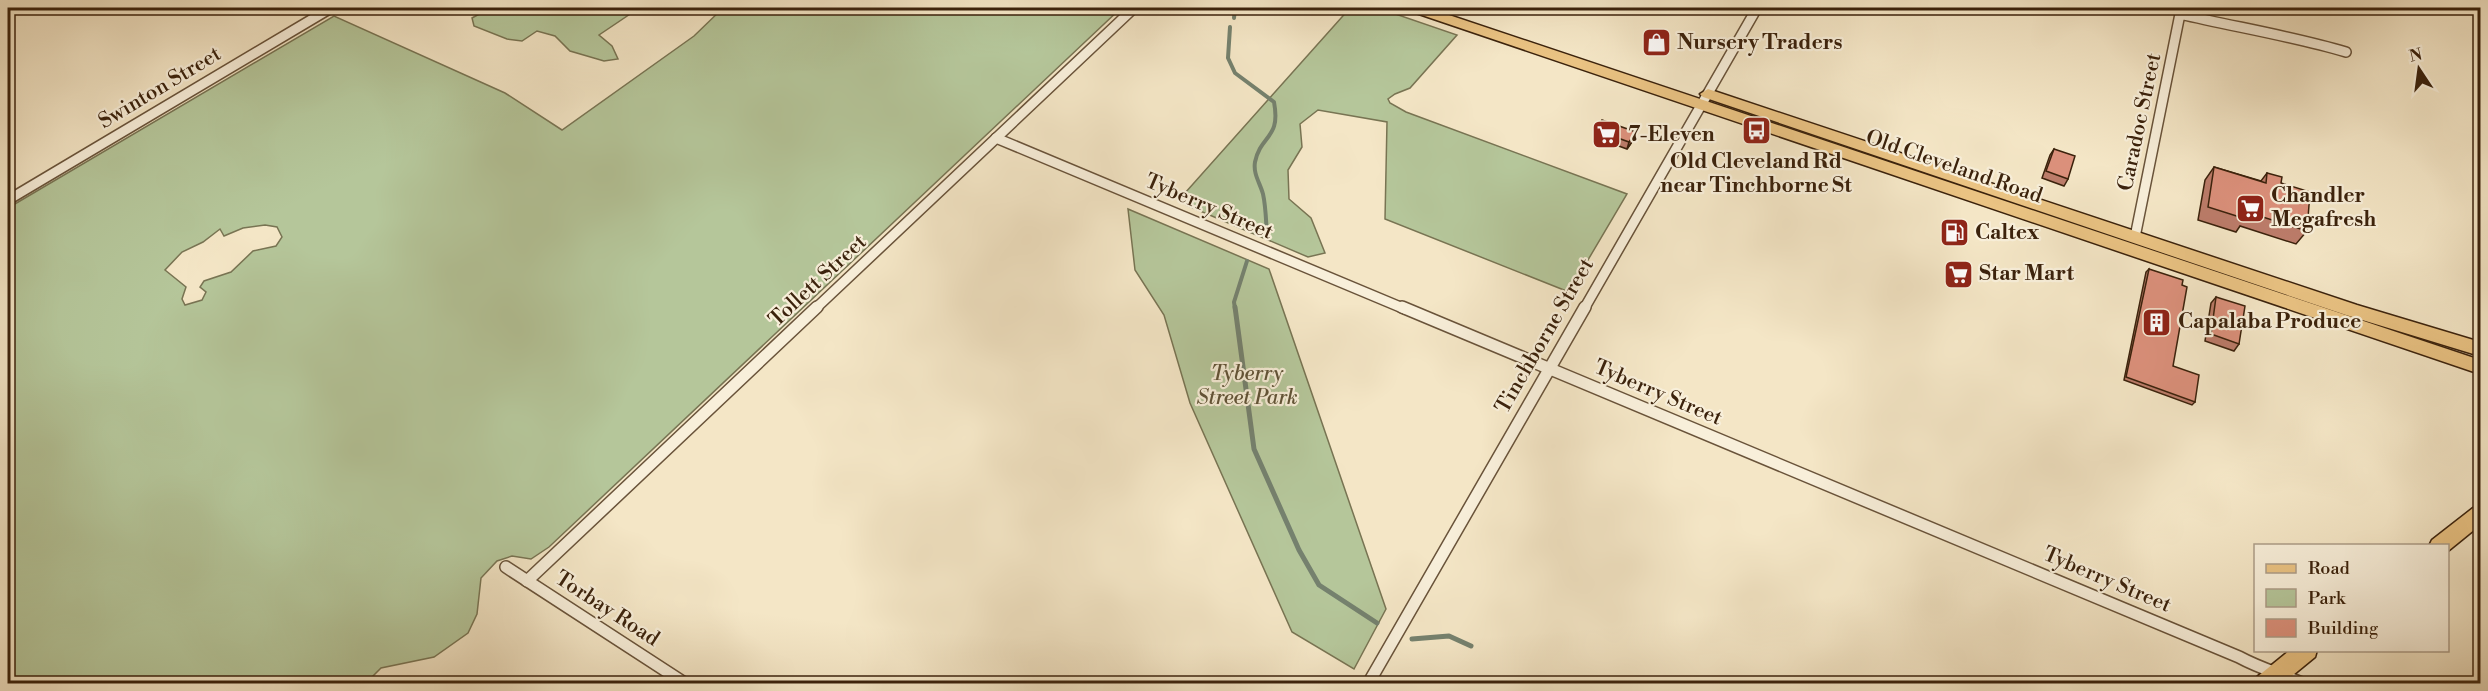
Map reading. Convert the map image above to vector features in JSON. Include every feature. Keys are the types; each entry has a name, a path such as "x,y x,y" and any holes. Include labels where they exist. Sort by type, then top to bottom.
{"main road":[{"name":"Old Cleveland Road","path":"1415,8 2135,237 2352,310 2481,349"},
{"name":"Old Cleveland Road","path":"1451,8 1705,100 2481,367"},
{"path":"2442,544 2481,514"},
{"path":"2272,678 2306,652"}],"street":[{"name":"Swinton Street","path":"8,200 331,8"},
{"name":"Tollett Street","path":"527,581 1134,8"},
{"name":"Tinchborne Street","path":"1368,684 1757,8"},
{"name":"Caradoc Street","path":"2135,237 2180,14 2274,36 2298,38 2346,52"},
{"name":"Tyberry Street","path":"996,138 2206,643 2239,657 2272,678 2304,684"},
{"name":"Torbay Road","path":"506,567 686,684"}],"green space":[{"path":"473,8 639,8 599,35 612,46 618,59 604,61 570,51 555,36 537,31 522,41 507,39 474,26 472,18 483,12"},
{"path":"723,8 1121,8 549,547 531,559 512,556 497,561 481,578 477,614 468,633 434,657 381,668 366,683 8,683 8,208 334,16 505,93 562,130 694,36","holes":["265,225 277,227 282,237 276,246 253,251 231,272 204,281 200,287 206,292 202,300 185,305 182,299 186,287 165,270 182,252 203,242 220,229 224,236 243,228"]},
{"path":"1350,8 1378,8 1457,35 1410,88 1388,99 1390,103 1406,112 1627,194 1569,292 1385,219 1387,122 1318,110 1300,124 1302,147 1288,170 1289,199 1311,218 1325,253 1308,257 1186,205 1185,193"},
{"name":"Tyberry Street Park","path":"1128,209 1269,269 1386,609 1354,669 1292,632 1190,403 1164,315 1135,270"}],"building":[{"path":"1602,120 1636,132 1629,142 1596,130"},
{"path":"2054,149 2075,156 2068,179 2046,171"},
{"path":"2214,167 2266,183 2267,173 2282,177 2281,183 2310,192 2307,231 2247,212 2246,219 2208,207"},
{"name":"Capalaba Produce","path":"2149,269 2183,280 2182,285 2187,287 2173,366 2199,375 2195,402 2126,377"},
{"path":"2216,297 2245,306 2239,344 2211,334"}],"waterway":[{"path":"1234,18 1235,8"},
{"path":"1230,27 1228,58 1235,73 1274,102 1273,130 1261,146 1255,162 1256,174 1264,199 1267,236"},
{"path":"1235,309 1234,302 1247,261"},
{"path":"1235,307 1254,449 1299,550 1319,585 1377,623"},
{"path":"1412,639 1449,636 1471,646"}],"place":[{"name":"Nursery Traders","path":"1656,43"},
{"name":"Old Cleveland Rd near Tinchborne St","path":"1756,131"},
{"name":"7-Eleven","path":"1607,135"},
{"name":"Chandler Megafresh","path":"2250,208"},
{"name":"Caltex","path":"1954,233"},
{"name":"Star Mart","path":"1958,274"},
{"name":"Capalaba Produce","path":"2157,322"}]}
